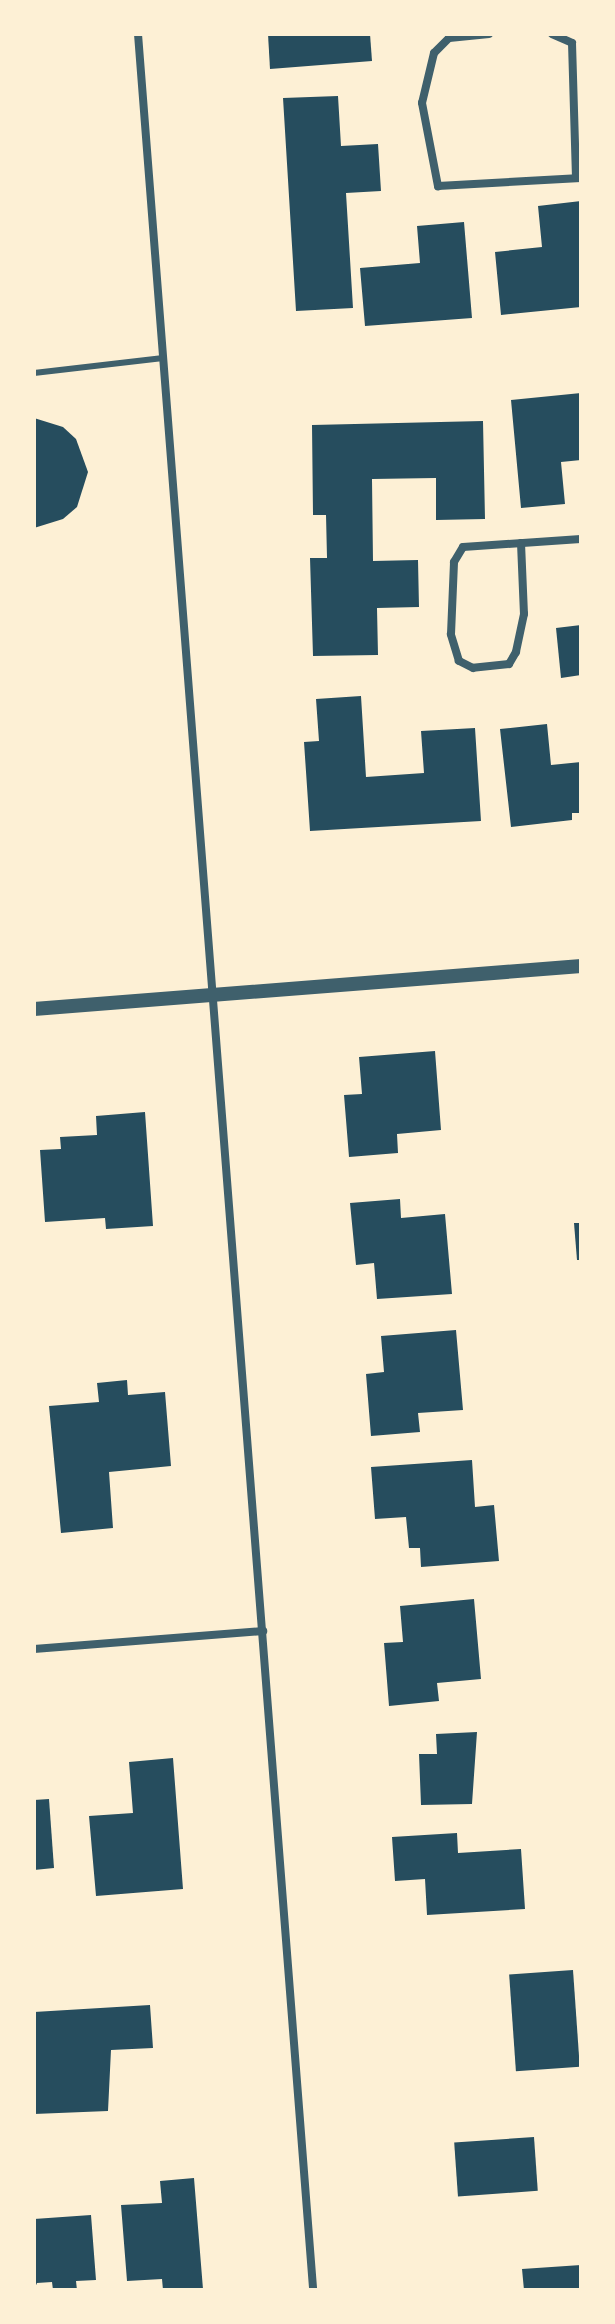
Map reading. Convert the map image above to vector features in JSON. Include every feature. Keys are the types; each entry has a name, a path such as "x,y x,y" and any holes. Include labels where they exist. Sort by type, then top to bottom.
{"street":[{"path":"138,34 215,995 313,2290"},
{"path":"489,34 449,38 434,53 422,103 438,186 579,178 572,43 552,34"},
{"path":"521,543 524,614 516,652 509,664 473,668 453,651 454,562 463,547 521,543 581,539"},
{"path":"34,1009 581,966"},
{"path":"34,1649 263,1631"}],"lane":[{"path":"34,373 163,358"}],"building":[{"path":"268,34 370,34 372,61 270,69"},
{"path":"338,96 341,146 378,144 381,191 346,193 353,308 296,311 283,98"},
{"path":"581,201 581,307 501,315 495,252 542,247 538,206"},
{"path":"464,222 472,318 365,326 360,268 420,263 417,226"},
{"path":"581,393 581,460 561,462 565,504 521,508 511,400"},
{"path":"34,418 63,427 76,439 88,472 77,507 63,519 34,528"},
{"path":"483,421 485,519 436,520 436,478 372,479 373,561 418,560 419,607 377,608 378,655 313,656 310,558 327,558 326,515 313,515 312,425"},
{"path":"581,625 581,675 561,678 556,628"},
{"path":"361,696 366,777 424,773 421,731 475,728 481,821 310,831 304,742 319,741 316,699"},
{"path":"547,724 551,765 581,762 581,813 572,813 572,820 511,827 500,729"},
{"path":"435,1051 441,1130 397,1134 398,1153 349,1157 344,1095 362,1094 359,1057"},
{"path":"145,1112 153,1226 106,1229 105,1218 45,1222 40,1150 61,1149 60,1137 97,1135 96,1116"},
{"path":"400,1199 401,1218 445,1214 452,1294 377,1299 374,1263 356,1265 350,1203"},
{"path":"574,1223 581,1223 581,1260 577,1260"},
{"path":"456,1330 463,1410 418,1413 420,1432 371,1436 366,1374 384,1372 381,1336"},
{"path":"127,1380 128,1395 165,1392 171,1466 109,1472 113,1528 61,1533 49,1406 99,1402 97,1383"},
{"path":"472,1460 475,1507 494,1505 499,1561 421,1567 420,1548 409,1548 406,1517 375,1519 371,1467"},
{"path":"474,1599 481,1679 437,1683 439,1701 389,1706 384,1643 403,1642 400,1606"},
{"path":"477,1732 472,1804 421,1805 419,1754 437,1754 436,1734"},
{"path":"173,1758 183,1889 96,1896 89,1816 133,1813 129,1762"},
{"path":"49,1799 54,1868 34,1870 34,1800"},
{"path":"457,1833 458,1853 521,1849 525,1909 427,1915 425,1879 395,1881 392,1837"},
{"path":"573,1970 580,2067 516,2071 509,1974"},
{"path":"150,2005 153,2048 111,2050 108,2111 34,2114 34,2012"},
{"path":"534,2137 538,2191 458,2196 454,2143"},
{"path":"194,2178 203,2289 163,2290 162,2279 127,2281 121,2205 162,2203 160,2181"},
{"path":"91,2215 96,2280 76,2281 77,2290 53,2290 52,2282 37,2283 34,2290 34,2219"},
{"path":"581,2265 581,2290 524,2290 522,2269"}]}
